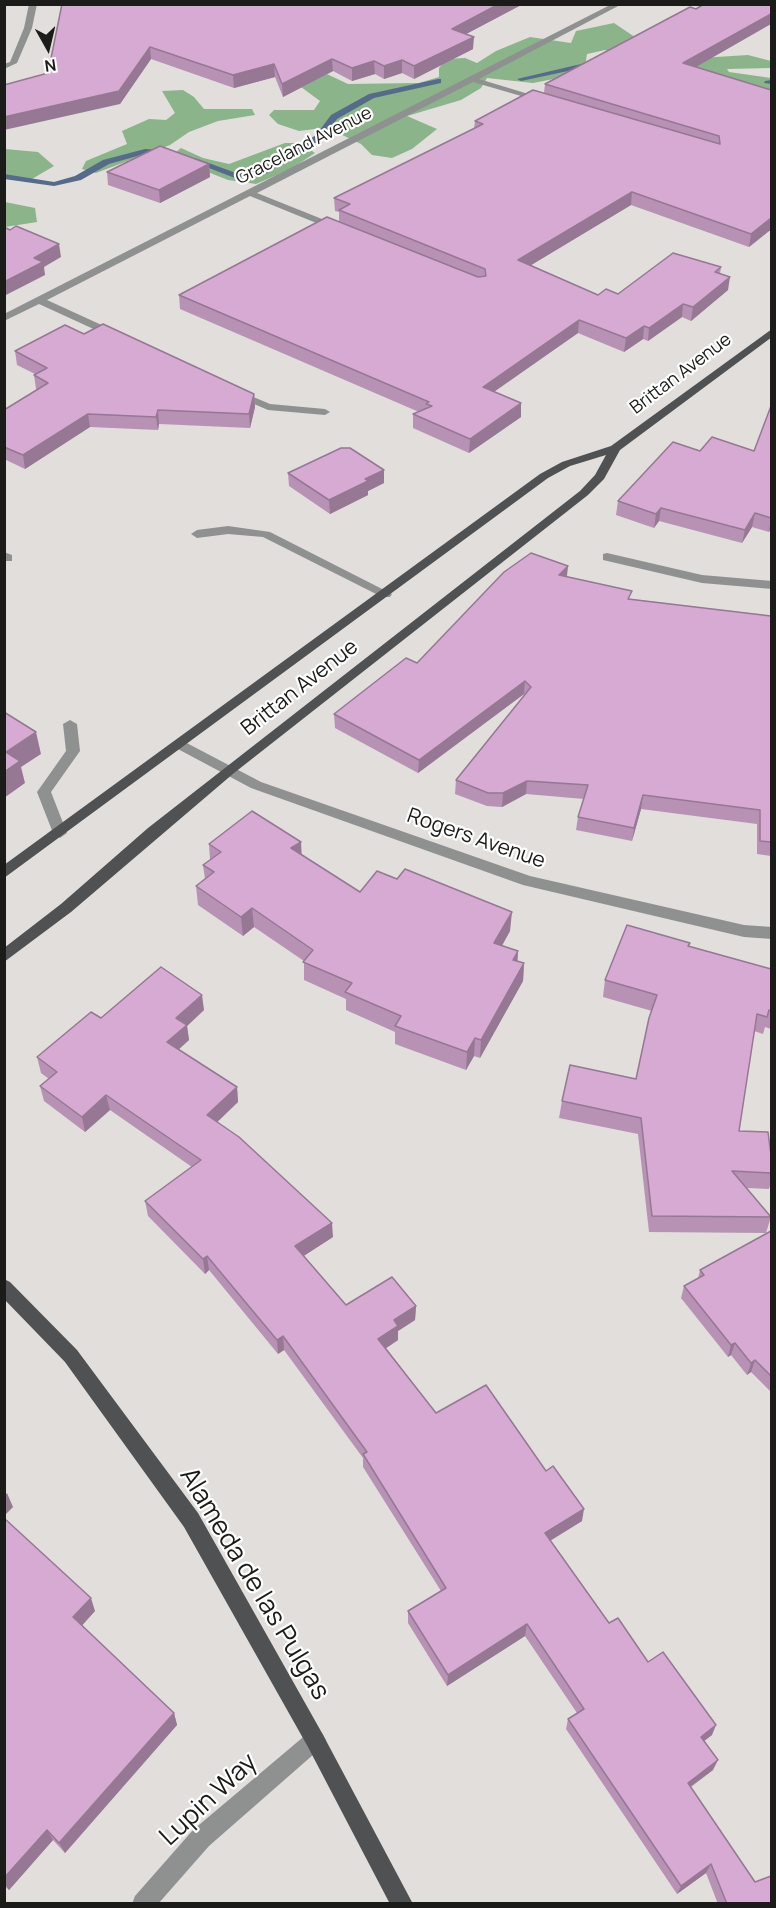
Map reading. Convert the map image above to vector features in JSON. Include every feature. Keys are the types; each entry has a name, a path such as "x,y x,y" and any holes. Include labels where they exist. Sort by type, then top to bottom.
{"main road":[{"name":"Brittan Avenue","path":"4,873 544,476 566,464 615,448 771,332"},
{"name":"Brittan Avenue","path":"4,956 66,908 229,770 584,494 600,477 615,448"},
{"name":"Alameda de las Pulgas","path":"4,1287 71,1356 191,1520 315,1740 402,1904"}],"street":[{"path":"4,67 13,63 28,28 33,4"},
{"name":"Graceland Avenue","path":"4,318 619,4"},
{"path":"472,79 549,103"},
{"path":"250,193 349,233"},
{"path":"39,300 122,339"},
{"path":"226,388 268,407 325,412"},
{"path":"197,534 228,530 266,534 386,594"},
{"path":"607,557 702,579 771,585"},
{"path":"60,833 44,792 73,751 70,724"},
{"name":"Rogers Avenue","path":"181,745 256,785 528,881 744,931 771,933"},
{"name":"Lupin Way","path":"143,1904 201,1838 315,1740"}],"green space":[{"path":"614,23 669,60 748,55 771,61 771,68 727,69 729,72 771,78 771,92 622,57 605,50 587,54 584,73 533,83 487,78 481,88 461,100 407,116 437,129 412,149 392,158 372,155 361,144 336,132 315,129 299,131 278,124 269,115 274,110 314,110 320,101 297,84 314,68 348,84 419,83 439,77 439,68 447,59 465,58 477,63 496,51 530,37 571,43 576,31"},
{"path":"183,90 194,97 204,109 252,109 255,115 218,121 189,132 170,145 96,173 82,169 86,161 127,144 122,131 149,119 166,120 175,113 162,91"},
{"path":"285,143 300,143 315,153 291,169 256,184 228,180 170,157 181,148 203,158 229,164"},
{"path":"5,149 38,152 54,166 32,179 5,179"},
{"path":"5,202 35,208 37,222 5,227"}],"building":[{"path":"62,4 499,4 452,29 474,37 414,66 402,60 384,66 374,61 352,68 332,59 282,84 274,64 233,75 150,47 119,91 4,117 4,85 48,73"},
{"path":"704,4 771,4 771,14 683,63 771,90 771,218 751,234 632,192 518,260 598,295 606,289 618,294 673,253 721,267 715,272 730,277 693,307 683,304 649,328 644,326 626,338 579,320 483,387 521,403 470,439 413,414 432,406 426,404 429,402 179,295 327,217 478,277 486,276 485,269 339,210 350,204 334,198 483,124 475,121 533,90 720,144 719,136 545,84 690,7 696,9"},
{"path":"160,146 209,164 159,190 107,172"},
{"path":"16,226 59,244 34,258 43,262 4,282 4,227 10,230"},
{"path":"103,324 254,394 249,414 158,410 156,417 88,414 23,455 4,447 4,410 48,383 34,375 47,368 15,351 65,325 84,334"},
{"path":"771,406 771,518 755,513 745,530 661,508 656,514 618,501 673,442 700,451 712,437 754,451"},
{"path":"341,448 350,448 384,470 365,479 368,481 329,500 288,473"},
{"path":"531,553 568,566 559,575 632,591 628,599 771,616 771,842 760,841 760,810 643,795 634,828 578,817 588,785 527,781 503,793 488,793 456,780 531,687 525,681 419,760 334,714 406,658 417,663 504,572"},
{"path":"4,712 36,732 6,752 20,761 4,772"},
{"path":"252,811 301,842 291,848 360,892 377,871 397,879 405,869 512,912 494,943 518,951 513,960 524,963 481,1040 475,1038 467,1052 395,1026 401,1016 345,992 352,983 303,962 313,950 252,908 241,917 196,886 214,872 203,865 221,852 209,844"},
{"path":"627,925 690,943 688,946 771,969 771,1011 769,1010 767,1017 757,1014 739,1131 768,1132 771,1173 732,1171 771,1217 652,1216 641,1118 562,1101 570,1065 636,1079 649,1018 657,995 605,980"},
{"path":"161,967 202,995 176,1018 187,1025 167,1042 237,1087 207,1115 239,1137 332,1223 295,1246 346,1305 392,1277 416,1306 394,1320 398,1326 378,1339 436,1413 486,1385 546,1471 553,1466 584,1509 545,1533 609,1623 618,1618 648,1662 663,1652 716,1725 701,1737 718,1760 688,1783 755,1882 771,1876 771,1904 727,1904 711,1864 681,1886 568,1719 584,1709 527,1624 448,1675 408,1611 446,1588 363,1454 367,1452 283,1336 277,1340 207,1256 203,1259 145,1201 201,1160 106,1095 82,1117 40,1086 57,1072 37,1057 91,1012 101,1018"},
{"path":"771,1231 771,1376 755,1360 751,1363 735,1343 731,1345 684,1286 704,1275 700,1270"},
{"path":"4,1518 91,1598 73,1617 174,1713 59,1843 47,1830 4,1878"}],"waterway":[{"path":"521,79 598,62"},
{"path":"192,160 235,176 261,173 319,137 334,117 372,96 438,81"},
{"path":"768,83 772,82"},
{"path":"4,176 54,184 78,178 106,162 148,151 165,152"}]}
